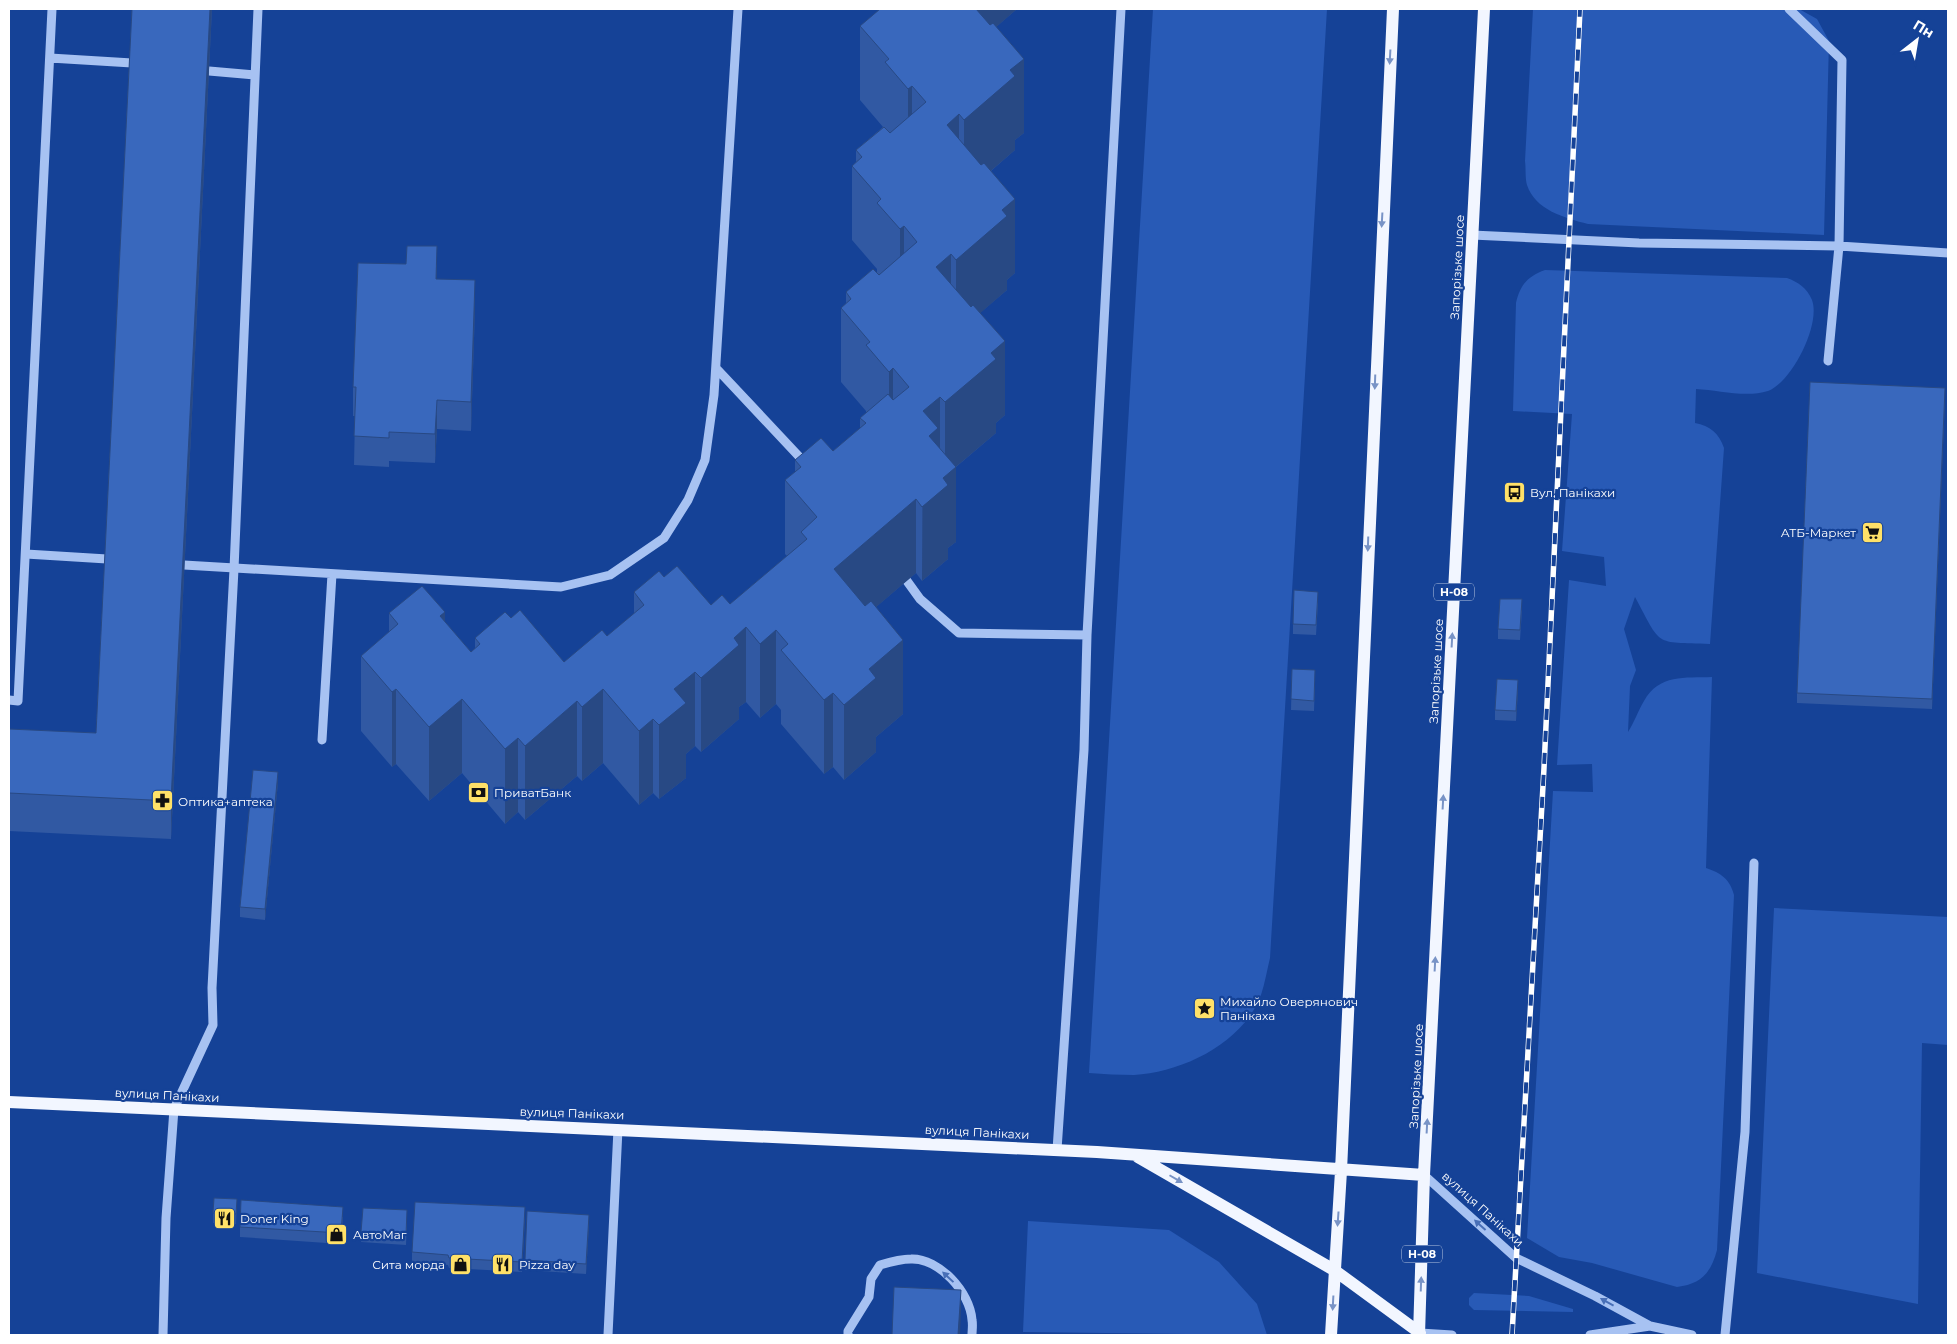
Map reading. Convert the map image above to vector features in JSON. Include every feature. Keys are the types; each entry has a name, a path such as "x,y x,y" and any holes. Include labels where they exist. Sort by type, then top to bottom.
{"main road":[{"path":"1331,1335 1341,1171 1393,9"},
{"name":"Запорізьке шосе","path":"1420,1334 1424,1175 1484,9"},
{"name":"вулиця Панікахи","path":"9,1102 1057,1150 1341,1171 1424,1175"},
{"name":"вулиця Панікахи","path":"1134,1155 1334,1270 1420,1334"}],"street":[{"path":"9,700 18,701 52,9"},
{"path":"163,1335 166,1218 174,1109 213,1025 212,988 234,569 258,9"},
{"path":"184,565 561,587 610,575 664,538 688,500 706,460 716,368 738,9"},
{"path":"1057,1150 1084,750 1087,635 1121,9"},
{"path":"1789,9 1842,60 1839,246 1828,361"},
{"path":"50,58 132,63"},
{"path":"209,71 255,75"},
{"path":"1472,235 1639,243 1839,246 1948,253"},
{"path":"716,368 811,470"},
{"path":"26,554 107,559"},
{"path":"322,740 332,574"},
{"path":"907,581 920,599 958,633 1087,635"},
{"path":"1725,1335 1745,1132 1754,863"},
{"path":"608,1335 618,1129"},
{"name":"вулиця Панікахи","path":"1424,1175 1516,1258 1595,1296 1650,1326 1692,1335"},
{"path":"848,1335 869,1297 871,1279 880,1265 912,1258 927,1261 945,1274 963,1292 972,1319 972,1335"},
{"name":"вулиця Панікахи","path":"1590,1335 1650,1326"},
{"path":"1420,1334 1452,1335"}],"shaded area":[{"path":"1153,9 1327,9 1270,958 1261,995 1252,1012 1226,1041 1191,1061 1172,1068 1153,1073 1123,1075 1089,1073"},
{"path":"1533,9 1799,9 1817,19 1829,41 1824,235 1588,224 1561,216 1544,207 1531,194 1527,185 1525,161"},
{"path":"1545,270 1787,278 1808,292 1814,310 1808,337 1802,351 1795,365 1777,385 1768,391 1751,394 1696,389 1695,423 1713,431 1724,448 1710,644 1678,643 1661,638 1650,625 1635,597 1624,629 1636,670 1630,686 1628,732 1644,701 1657,686 1674,679 1712,677 1706,868 1724,877 1734,895 1717,1250 1712,1265 1704,1276 1693,1283 1677,1287 1592,1263 1559,1257 1527,1238 1553,791 1593,792 1592,764 1557,765 1569,580 1606,586 1604,557 1562,551 1572,414 1513,411 1516,303 1522,286 1529,278"},
{"path":"1774,908 1948,917 1948,1045 1922,1043 1918,1304 1757,1273"},
{"path":"1028,1221 1169,1230 1219,1262 1257,1304 1267,1335 1023,1332"},
{"path":"1474,1293 1529,1296 1573,1309 1573,1312 1474,1310 1469,1305 1469,1298"}],"building":[{"path":"132,9 210,9 171,801 9,793 9,729 96,733"},
{"path":"880,9 976,9 990,25 993,23 1024,59 1010,70 1015,76 964,120 959,114 947,125 981,165 984,163 1015,199 1002,210 1007,216 956,260 951,254 936,267 971,307 973,305 1005,341 991,353 996,359 945,402 940,397 923,411 938,428 929,436 956,467 943,478 948,485 922,507 916,499 834,569 865,606 871,601 903,640 869,669 876,678 844,705 833,693 824,700 781,650 788,644 776,630 760,644 746,627 734,638 739,645 701,678 695,672 674,689 686,703 659,725 653,719 639,731 603,689 582,707 577,701 525,746 518,738 505,749 462,699 429,727 396,689 392,692 361,656 398,624 389,613 422,586 445,612 440,616 471,652 480,644 475,638 505,612 511,618 520,610 564,662 602,630 607,636 644,605 634,592 659,571 664,577 677,566 711,605 722,595 730,604 807,539 801,532 817,517 785,480 801,467 795,460 821,438 833,451 866,423 860,418 888,394 893,400 909,387 893,368 889,372 866,345 870,342 841,308 851,299 846,292 873,269 879,275 917,242 904,226 900,229 877,203 881,199 852,166 862,157 856,150 884,127 890,133 926,102 912,86 908,89 885,62 889,59 860,26"},
{"path":"407,246 437,246 436,279 475,280 471,402 437,400 435,434 389,432 389,438 354,436 356,387 353,387 358,263 406,264"},
{"name":"АТБ-Маркет","path":"1810,382 1945,388 1932,699 1797,693"},
{"path":"1294,590 1318,592 1316,625 1293,624"},
{"path":"1500,599 1522,599 1520,630 1498,629"},
{"path":"1292,669 1315,670 1314,701 1291,699"},
{"path":"1497,679 1518,680 1516,711 1495,710"},
{"path":"253,770 278,772 265,909 240,907"},
{"path":"214,1198 237,1199 236,1214 213,1213"},
{"path":"241,1200 343,1207 341,1233 240,1227"},
{"path":"415,1202 525,1207 522,1262 449,1258 448,1255 412,1252"},
{"path":"363,1208 407,1210 406,1235 361,1232"},
{"path":"527,1211 589,1215 586,1264 525,1260"},
{"path":"894,1287 961,1290 958,1335 892,1335"}],"railway":[{"path":"1512,1335 1544,768 1580,9"}],"place":[{"name":"Вул. Панікахи","path":"1514,492"},
{"name":"АТБ-Маркет","path":"1872,532"},
{"name":"ПриватБанк","path":"478,792"},
{"name":"Оптика+аптека","path":"162,801"},
{"name":"Михайло Оверянович Панікаха","path":"1204,1008"},
{"name":"Doner King","path":"224,1218"},
{"name":"АвтоМаг","path":"337,1234"},
{"name":"Сита морда","path":"461,1264"},
{"name":"Pizza day","path":"503,1264"}]}
